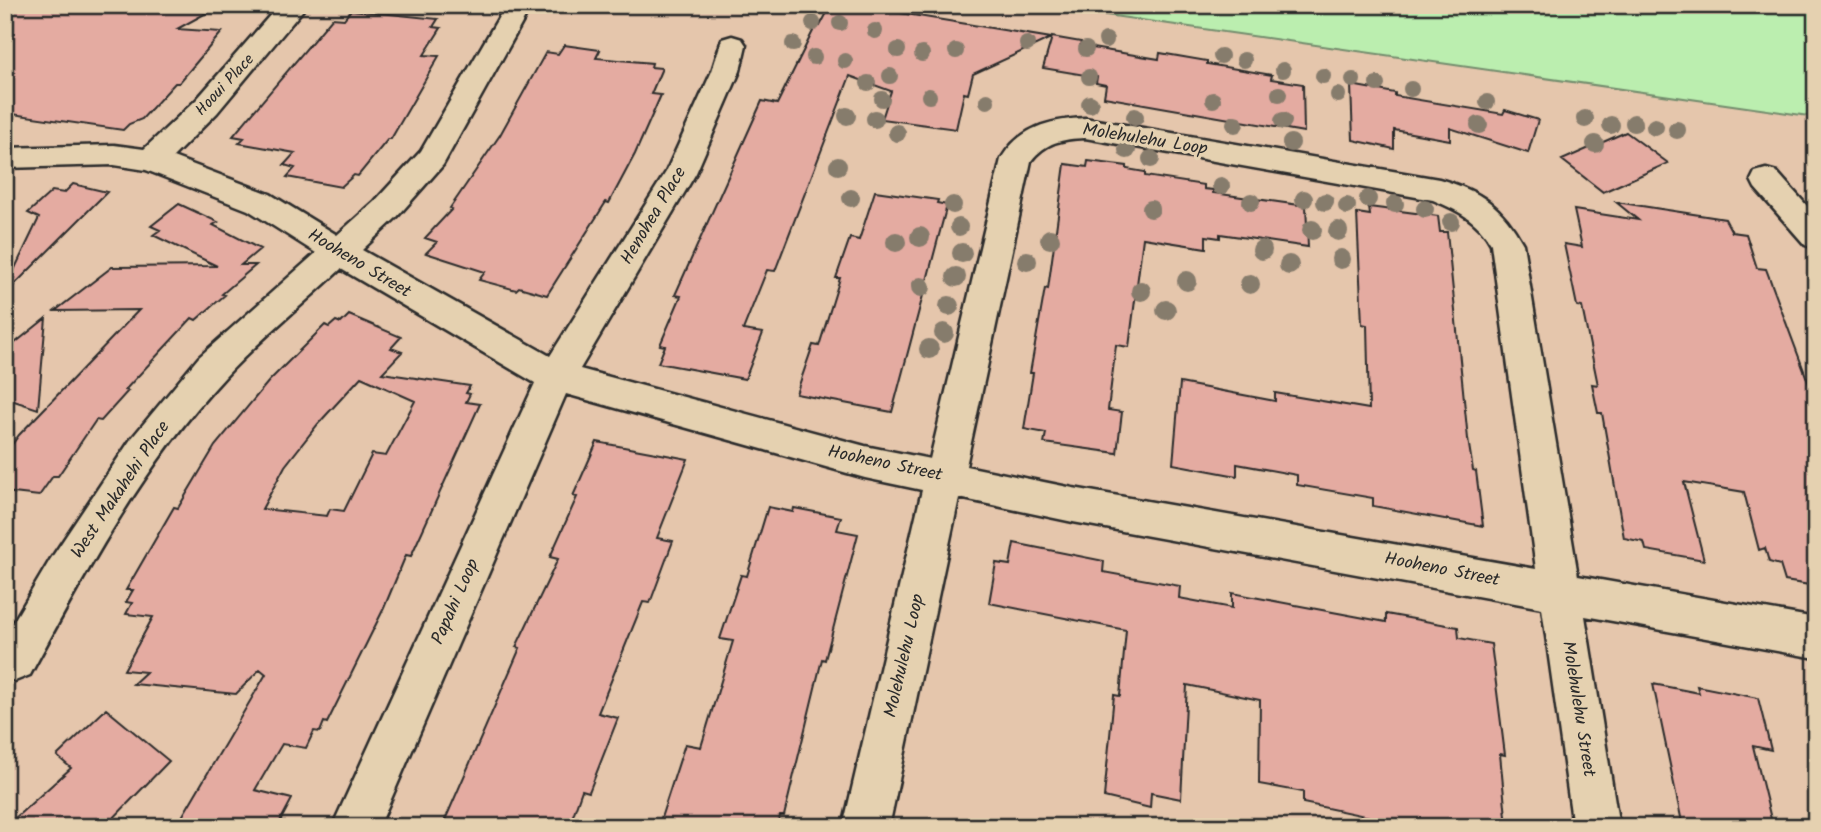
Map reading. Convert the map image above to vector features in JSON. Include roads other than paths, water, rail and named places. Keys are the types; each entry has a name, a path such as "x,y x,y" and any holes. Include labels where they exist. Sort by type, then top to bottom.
{"street":[{"name":"Hooui Place","path":"150,160 207,106 293,5"},
{"name":"West Makahehi Place","path":"15,660 64,573 144,450 212,367 341,252 386,209 432,158 514,14"},
{"name":"Henohea Place","path":"556,377 681,173 726,71 732,45"},
{"name":"Molehulehu Loop","path":"866,827 1016,159 1025,145 1041,134 1085,128 1439,190 1476,205 1498,224 1507,244 1560,592"},
{"name":"Hooheno Street","path":"5,158 77,155 150,160 259,202 419,300 556,377 865,462 1073,505 1816,638"},
{"path":"1766,180 1816,237"},
{"name":"Papahi Loop","path":"355,827 556,377"},
{"name":"Molehulehu Street","path":"1560,592 1597,827"}]}
